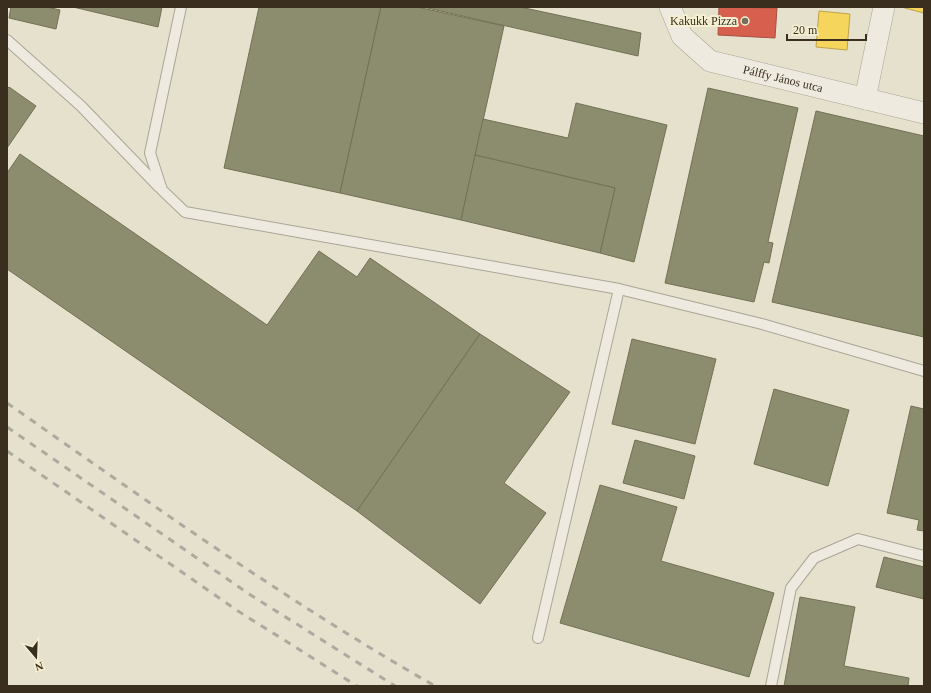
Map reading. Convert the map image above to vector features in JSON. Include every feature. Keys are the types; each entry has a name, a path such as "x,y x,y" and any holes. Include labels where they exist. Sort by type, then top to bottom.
{"street":[{"name":"Pálffy János utca","path":"670,7 682,36 710,61 924,113"},
{"path":"865,99 884,7"}],"lane":[{"path":"162,190 150,153 181,7"},
{"path":"7,40 81,106 185,212 620,289 762,324 924,372"},
{"path":"538,638 620,289"},
{"path":"771,686 791,588 814,558 858,538 924,556"}],"building: Homes":[{"path":"901,7 924,7 924,13"},
{"path":"819,11 850,14 847,50 816,47"}],"building: Shops":[{"path":"719,7 777,8 775,38 718,35"}],"building: Industry":[{"path":"11,7 47,7 60,10 56,29 9,18"},
{"path":"73,7 162,7 158,27"},
{"path":"259,7 381,7 340,193 224,168"},
{"path":"381,7 417,7 504,26 461,220 340,193"},
{"path":"423,7 520,7 641,33 638,56"},
{"path":"9,87 36,106 7,148 7,89"},
{"path":"708,88 798,108 768,242 773,243 769,263 764,262 754,302 665,283"},
{"path":"576,103 667,125 634,262 600,253 615,188 475,155 483,119 568,138"},
{"path":"816,111 924,136 924,337 772,302"},
{"path":"20,154 267,325 319,251 357,277 370,258 480,334 357,511 7,269 7,173"},
{"path":"475,155 615,188 600,253 461,220"},
{"path":"480,334 570,392 504,483 546,513 480,604 357,511"},
{"path":"632,339 716,359 695,444 612,424"},
{"path":"774,389 849,410 828,486 754,464"},
{"path":"911,406 924,409 924,531 917,530 919,520 887,513"},
{"path":"635,440 695,456 684,499 623,483"},
{"path":"600,485 677,507 661,561 774,593 749,677 560,623"},
{"path":"884,557 924,567 924,599 876,587"},
{"path":"800,597 855,607 844,666 909,678 908,686 784,686"}],"railway":[{"path":"7,403 271,585 325,620 435,686"},
{"path":"7,427 249,594 395,686"},
{"path":"7,451 238,611 357,686"}],"place":[{"name":"Kakukk Pizza","path":"745,21"}]}
